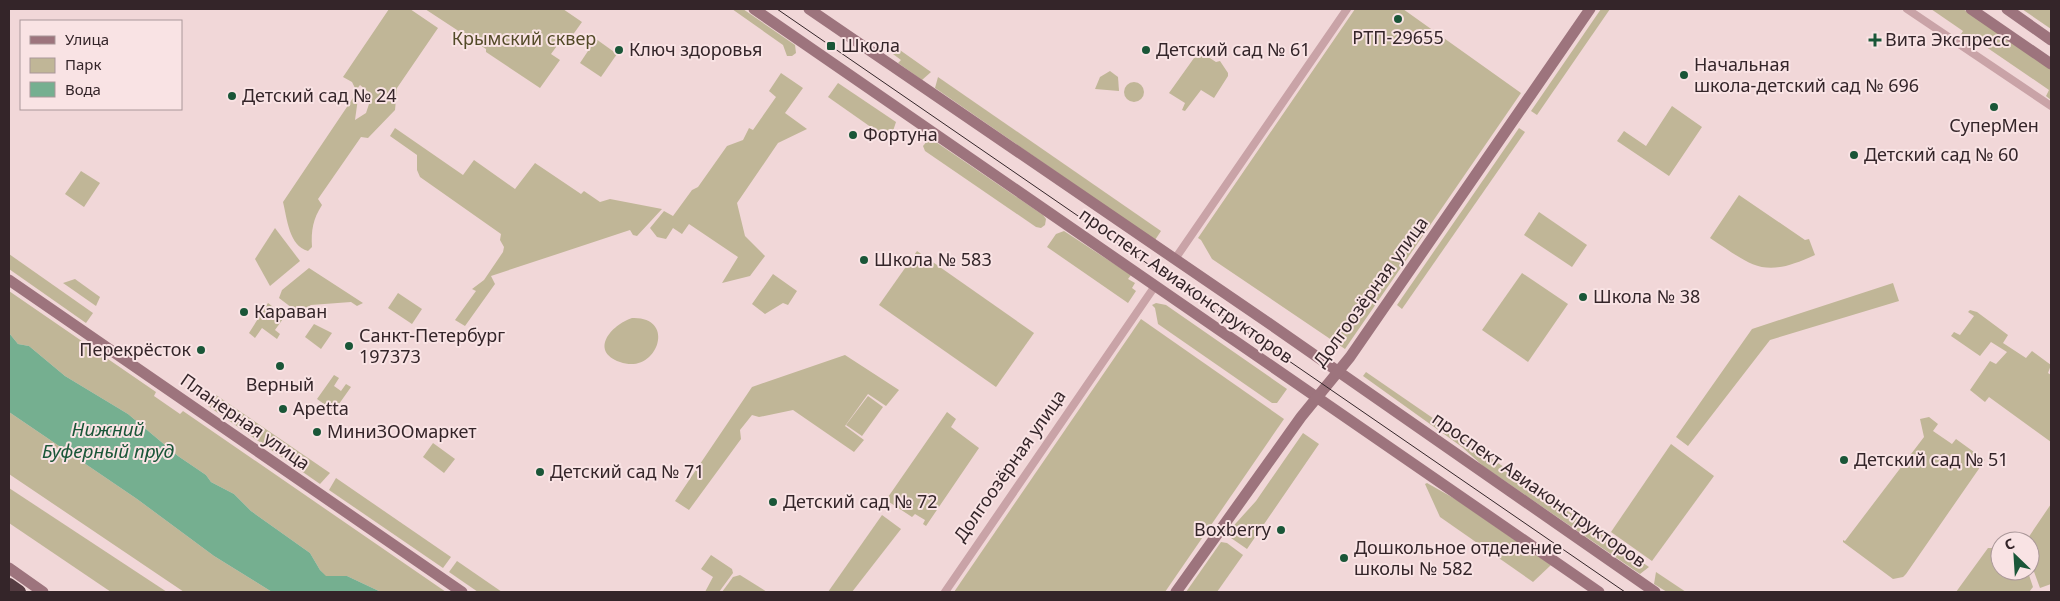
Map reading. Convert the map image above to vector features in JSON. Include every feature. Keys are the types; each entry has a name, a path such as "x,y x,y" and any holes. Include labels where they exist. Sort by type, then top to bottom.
{"highway":[{"path":"9,585 19,592"}],"street":[{"name":"проспект Авиаконструкторов","path":"754,9 1600,592"},
{"name":"проспект Авиаконструкторов","path":"809,9 1338,371 1655,592"},
{"path":"1175,259 1347,9"},
{"name":"Долгоозёрная улица","path":"1176,592 1316,397 1350,357 1590,9"},
{"path":"1907,9 2051,106"},
{"path":"1971,9 2051,64"},
{"path":"2007,9 2051,40"},
{"name":"Планерная улица","path":"9,280 462,592"},
{"name":"Долгоозёрная улица","path":"945,592 1155,286"},
{"path":"9,568 43,592"}],"green space":[{"path":"389,9 410,9 438,28 397,88 395,110 368,138 361,137 318,199 322,205 316,215 312,230 312,247 308,251 302,248 293,238 283,202 357,92 352,82 343,77","holes":["360,85 372,95 366,113 355,120 359,91 357,89"]},
{"name":"Крымский сквер","path":"425,9 563,9 582,22 567,43 562,39 551,54 560,60 540,88 486,52 486,49"},
{"path":"732,9 743,9 795,45 796,53 792,56 787,56 783,45"},
{"path":"1355,9 1403,9 1521,93 1345,349 1212,259 1198,238"},
{"path":"1601,9 1610,9 1537,115 1531,111"},
{"path":"1931,9 1963,9 2051,69 2051,100 2046,96 2049,90 1973,38 1969,44 1959,37 1963,31"},
{"path":"2022,9 2051,9 2051,29"},
{"path":"596,39 617,54 601,77 580,63"},
{"path":"897,48 931,72 922,80 898,63 901,60 893,54"},
{"path":"1199,51 1216,62 1220,61 1228,76 1214,98 1201,90 1185,111 1182,110 1185,103 1169,93"},
{"path":"1110,71 1118,77 1119,91 1095,89 1100,77"},
{"path":"781,73 803,88 785,113 807,129 778,143 737,203 745,236 765,256 750,276 722,283 738,257 689,224 682,234 673,228 666,239 657,237 650,228 664,211 673,216 692,190 698,187 727,146 743,140 749,128 753,130 776,97 769,91"},
{"path":"938,77 1161,231 1155,240 935,88"},
{"path":"1134,82 1141,85 1144,92 1141,99 1134,102 1127,99 1124,92 1127,85"},
{"path":"838,83 896,122 893,131 885,137 828,97"},
{"path":"1672,106 1702,127 1669,176 1617,141 1624,131 1646,146"},
{"path":"395,128 463,175 474,160 515,189 535,163 581,194 584,191 600,202 610,199 662,209 637,236 633,235 630,230 491,276 495,284 465,326 455,320 476,291 472,289 484,280 503,252 504,247 500,240 501,234 420,177 417,170 417,155 390,136"},
{"path":"1519,128 1525,132 1402,309 1397,305"},
{"path":"928,140 933,140 1043,215 1046,219 1045,225 1041,228 1036,227 925,151 923,146"},
{"path":"81,171 100,183 84,207 65,194"},
{"path":"1739,195 1805,240 1809,239 1815,255 1783,267 1771,268 1749,262 1710,238"},
{"path":"1539,212 1587,245 1572,267 1524,235"},
{"path":"275,228 300,261 270,286 255,259"},
{"path":"1064,231 1131,275 1128,279 1135,283 1132,288 1136,291 1128,303 1047,247 1056,234"},
{"path":"917,251 1034,333 996,387 879,305"},
{"path":"9,254 93,313 86,323 9,269"},
{"path":"309,268 363,303 357,306 351,302 311,305 303,310 296,311 279,298 282,290"},
{"path":"1522,273 1568,304 1528,362 1482,330"},
{"path":"773,274 797,291 788,305 783,303 765,314 752,304"},
{"path":"75,279 100,297 96,306 63,283"},
{"path":"1893,283 1899,301 1770,340 1688,446 1676,437 1752,329"},
{"path":"9,291 156,392 154,396 180,414 183,411 446,592 381,592 347,576 326,577 310,553 251,511 234,494 211,482 206,475 178,456 128,414 65,376 29,346 18,344 9,333"},
{"path":"398,293 422,309 412,324 388,308"},
{"path":"268,303 285,316 275,330 280,334 277,339 262,328 255,338 249,333"},
{"path":"1156,303 1166,305 1287,389 1277,403 1272,403 1158,324 1155,308 1152,305"},
{"path":"1970,310 1977,312 2008,335 2003,343 2026,358 2032,351 2051,365 2048,373 2051,375 2051,442 1989,397 1985,402 1970,390 1990,361 1996,364 2007,352 1991,342 1980,356 1951,336 1954,332 1960,335 1974,316 1968,312"},
{"path":"632,318 646,320 655,326 658,335 657,344 652,354 644,361 633,364 620,362 611,357 606,351 605,345 606,338 617,326"},
{"path":"1141,319 1284,419 1165,592 954,592"},
{"path":"314,324 332,333 321,349 305,337"},
{"path":"845,355 899,390 886,406 868,394 845,426 864,440 854,452 793,410 759,417 752,415 740,430 741,439 689,510 675,501 752,387"},
{"path":"1366,372 1649,567 1640,574 1483,466 1462,447 1363,376"},
{"path":"334,375 339,378 334,386 341,391 346,384 351,387 334,411 317,399"},
{"path":"216,395 330,473 320,484 208,406"},
{"path":"868,396 883,407 862,436 846,425"},
{"path":"9,412 137,499 214,556 272,592 184,592 9,474"},
{"path":"947,412 956,419 951,427 979,448 926,526 923,524 925,520 915,514 912,517 886,500"},
{"path":"1929,417 1938,424 1933,431 1952,444 1956,439 1985,460 1906,574 1903,577 1893,579 1843,542 1843,540 1845,541 1924,437 1920,419"},
{"path":"1303,433 1319,444 1247,549 1227,533 1256,501"},
{"path":"433,443 455,459 444,473 423,457"},
{"path":"1671,444 1714,476 1652,561 1611,532"},
{"path":"336,478 451,557 443,568 329,490"},
{"path":"1427,483 1457,500 1551,565 1533,582 1440,517 1425,484"},
{"path":"9,488 167,592 111,592 9,523"},
{"path":"2051,504 2051,584 2040,588 2037,581 2040,581 2040,531 2033,531"},
{"path":"882,515 901,529 852,592 828,592"},
{"path":"1221,542 1227,543 1243,555 1217,592 1186,592"},
{"path":"1988,548 1990,548 1990,581 2031,581 2033,587 2029,592 1956,592"},
{"path":"711,555 732,569 733,573 719,592 705,592 713,577 701,569"},
{"path":"457,561 502,592 478,592 449,572"},
{"path":"1656,572 1686,592 1667,592 1654,584"},
{"path":"740,575 767,592 722,592 733,577"}],"water":[{"name":"Нижний Буферный пруд","path":"9,333 18,344 29,346 65,376 128,414 178,456 206,475 211,482 234,494 251,511 310,553 326,576 347,576 381,592 272,592 214,556 137,499 9,412"}],"tram line":[{"path":"777,9 1625,592"}],"place":[{"name":"РТП-29655","path":"1398,19"},
{"name":"Вита Экспресс","path":"1875,40"},
{"name":"Школа","path":"831,46"},
{"name":"Ключ здоровья","path":"619,50"},
{"name":"Детский сад № 61","path":"1146,50"},
{"name":"Начальная школа-детский сад № 696","path":"1684,75"},
{"name":"Детский сад № 24","path":"232,96"},
{"name":"СуперМен","path":"1994,107"},
{"name":"Фортуна","path":"853,135"},
{"name":"Детский сад № 60","path":"1854,155"},
{"name":"Школа № 583","path":"864,260"},
{"name":"Школа № 38","path":"1583,297"},
{"name":"Караван","path":"244,312"},
{"name":"Санкт-Петербург 197373","path":"349,346"},
{"name":"Перекрёсток","path":"201,350"},
{"name":"Верный","path":"280,366"},
{"name":"Apetta","path":"283,409"},
{"name":"МиниЗООмаркет","path":"317,432"},
{"name":"Детский сад № 51","path":"1844,460"},
{"name":"Детский сад № 71","path":"540,472"},
{"name":"Детский сад № 72","path":"773,502"},
{"name":"Boxberry","path":"1281,530"},
{"name":"Дошкольное отделение школы № 582","path":"1344,558"}]}
